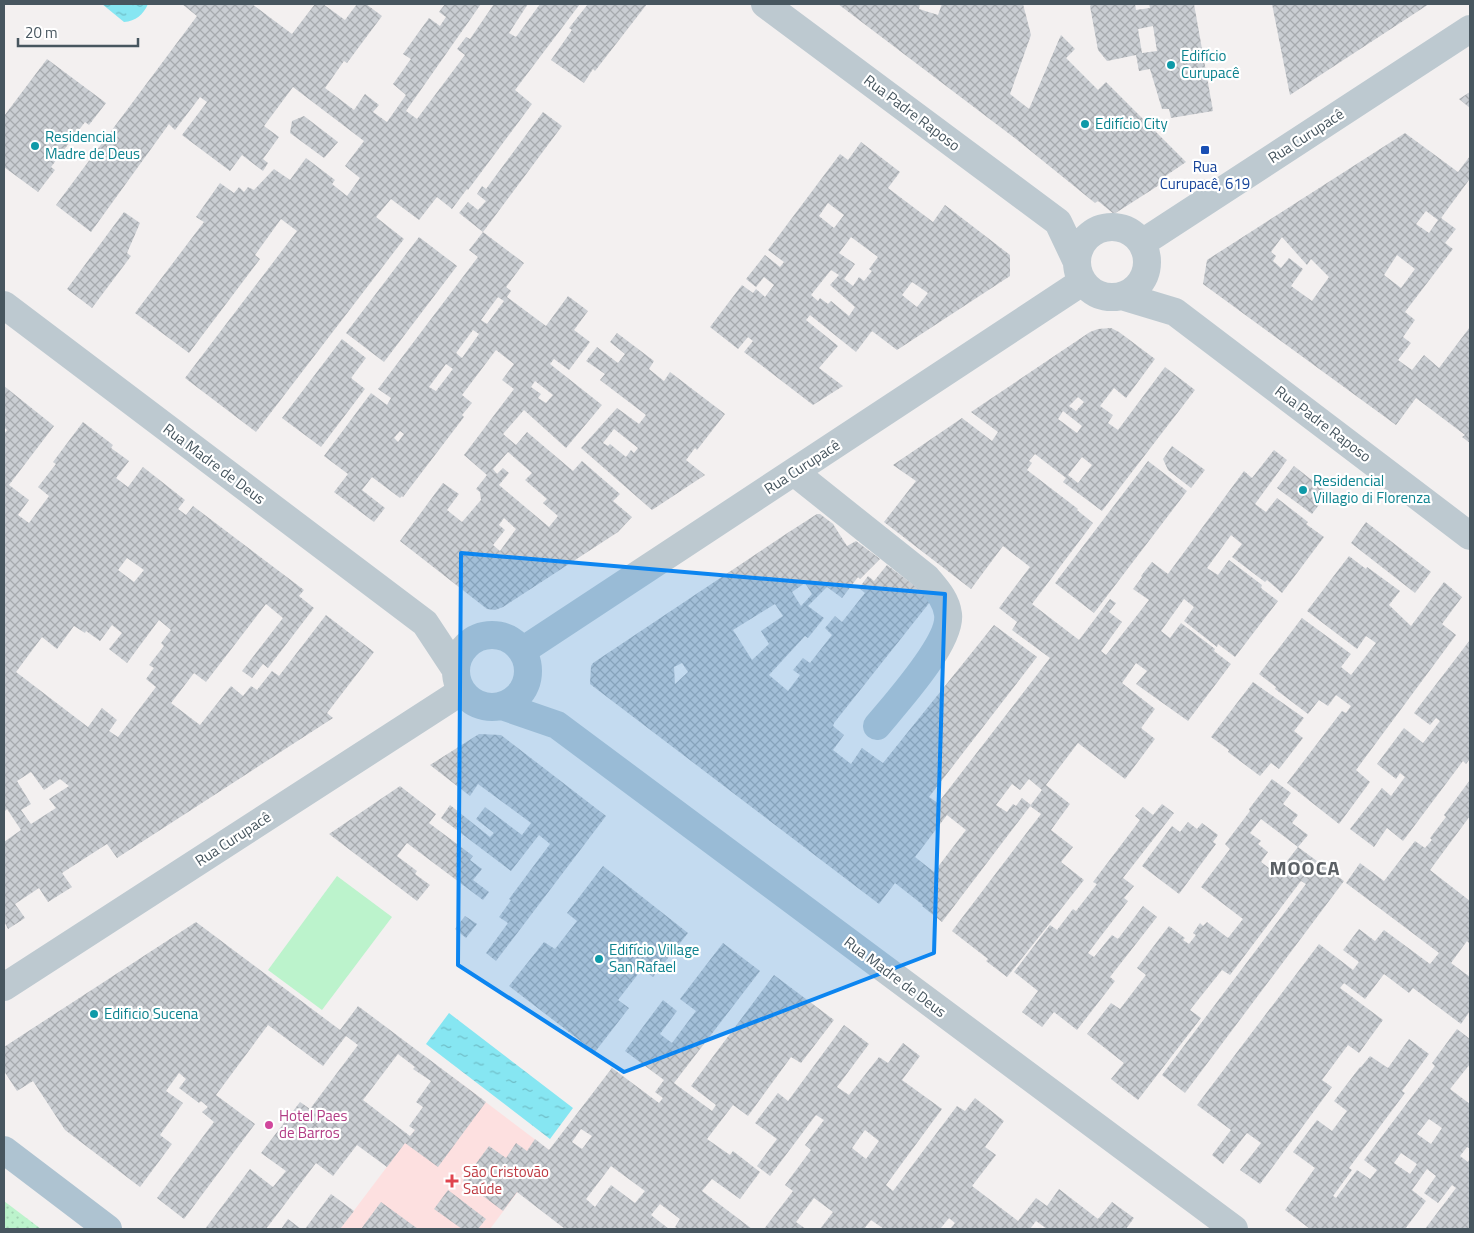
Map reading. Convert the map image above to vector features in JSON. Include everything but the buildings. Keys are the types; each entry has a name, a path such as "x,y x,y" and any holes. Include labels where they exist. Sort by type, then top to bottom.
{"main road":[{"path":"4,1150 108,1229"}],"street":[{"name":"Rua Padre Raposo","path":"765,4 1058,222 1102,228"},
{"name":"Rua Curupacê","path":"1145,253 1470,29"},
{"name":"Rua Padre Raposo","path":"1058,222 1079,271"},
{"path":"1114,227 1125,229 1134,235 1145,253 1145,274 1140,284 1132,292 1122,296 1111,298 1090,290 1079,271 1078,250 1092,232 1102,228 1114,227"},
{"name":"Rua Padre Raposo","path":"1145,253 1175,312"},
{"name":"Rua Curupacê","path":"525,662 1079,271"},
{"name":"Rua Padre Raposo","path":"1122,296 1175,312 1470,536"},
{"name":"Rua Madre de Deus","path":"4,305 425,623 459,680"},
{"path":"794,472 927,578 943,597 948,615 947,631 933,655 877,726"},
{"name":"Rua Madre de Deus","path":"425,623 481,637"},
{"path":"493,636 504,638 514,643 525,662 525,684 520,694 502,706 490,707 479,705 469,699 459,680 458,660 464,649 471,642 481,637 493,636"},
{"name":"Rua Madre de Deus","path":"525,662 556,725"},
{"name":"Rua Curupacê","path":"4,987 459,680"},
{"name":"Rua Madre de Deus","path":"502,706 556,725 1234,1229"}],"highlighted area":[{"path":"461,553 945,594 934,953 624,1072 458,965"}],"shaded area":[{"name":"São Cristovão Saúde","path":"454,1078 549,1150 490,1229 340,1229"}],"green space":[{"path":"337,876 392,917 322,1010 268,970"},
{"path":"4,1201 41,1229 4,1229"}],"water":[{"path":"102,4 148,4 139,17 124,22"},
{"path":"449,1013 573,1108 550,1139 426,1044"}],"place":[{"name":"Edifício Curupacê","path":"1171,65"},
{"name":"Edifício City","path":"1085,124"},
{"name":"Residencial Madre de Deus","path":"35,146"},
{"name":"Rua Curupacê, 619","path":"1205,150"},
{"name":"Residencial Villagio di Florenza","path":"1303,490"},
{"name":"Edifício Village San Rafael","path":"599,959"},
{"name":"Edificio Sucena","path":"94,1014"},
{"name":"Hotel Paes de Barros","path":"269,1125"},
{"name":"São Cristovão Saúde","path":"452,1181"}],"district":[{"name":"MOOCA","path":"1305,868"}]}
